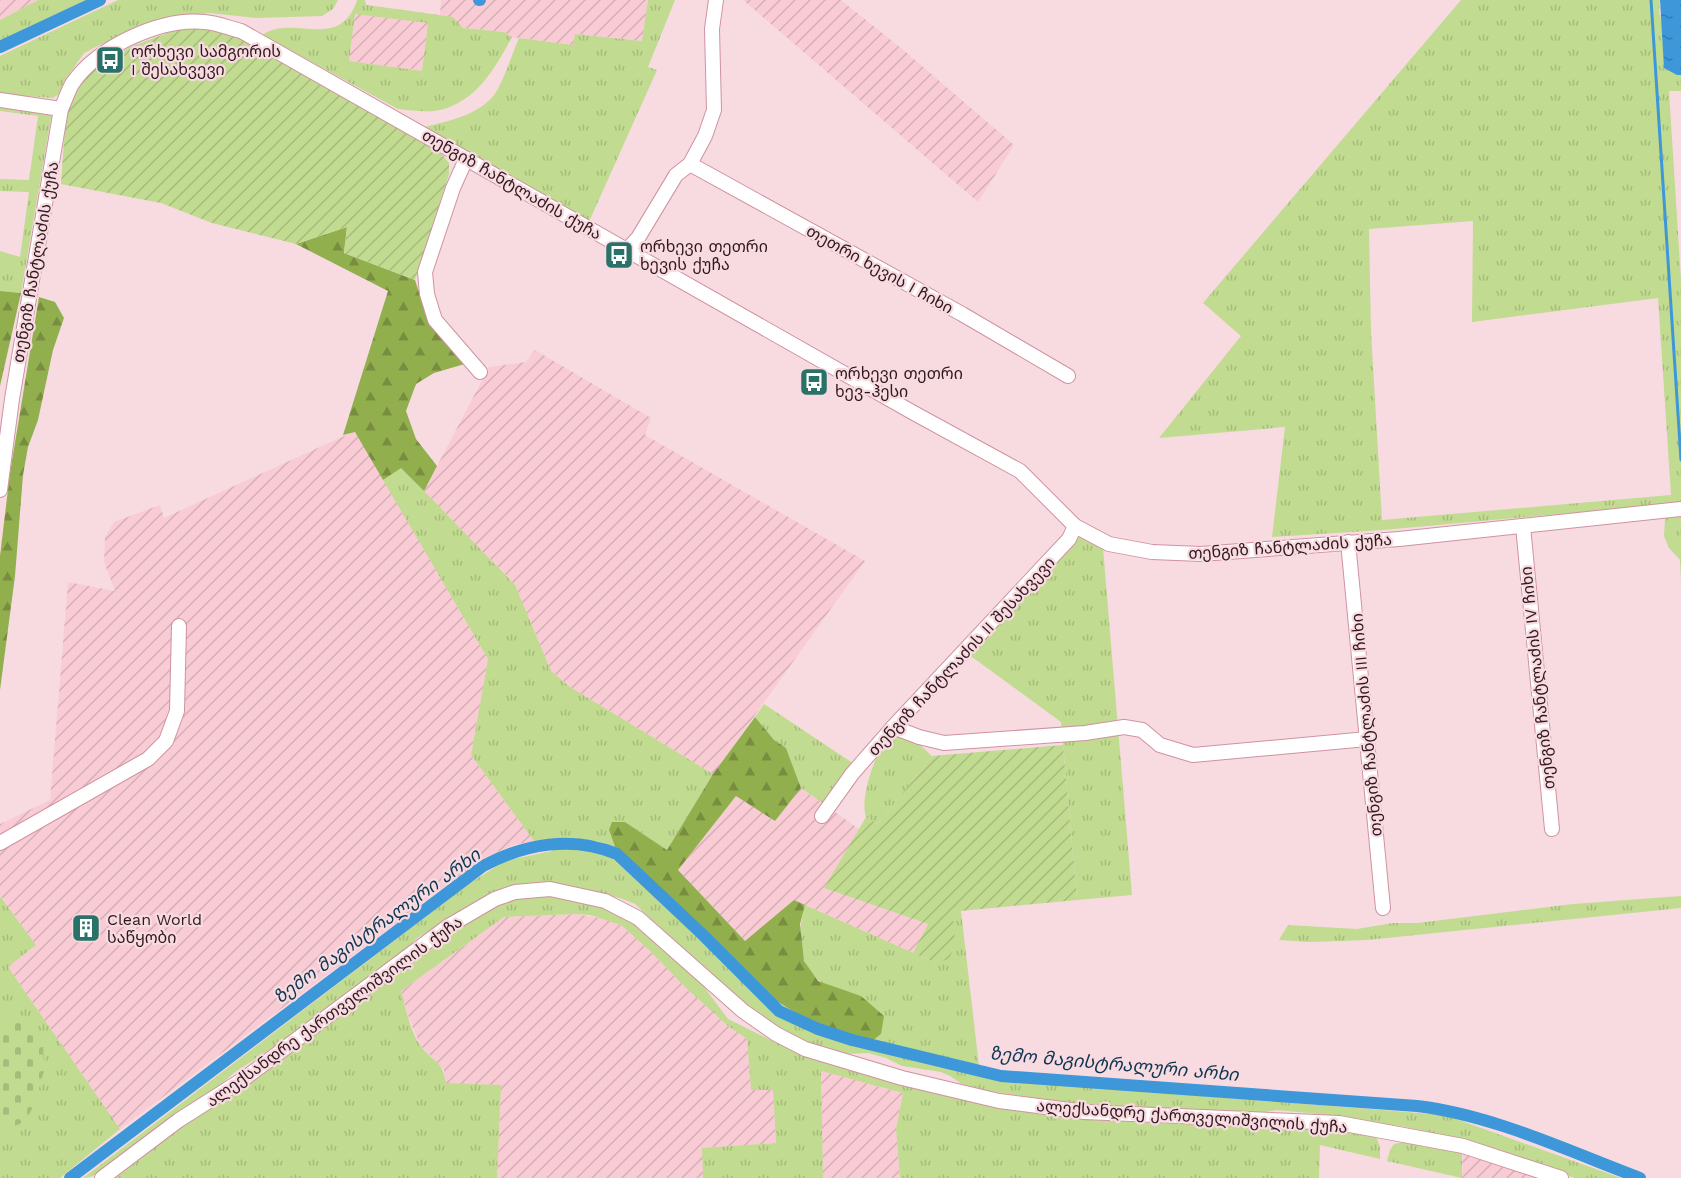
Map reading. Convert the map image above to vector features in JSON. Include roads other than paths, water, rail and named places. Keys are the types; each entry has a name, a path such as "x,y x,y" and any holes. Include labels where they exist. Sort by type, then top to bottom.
{"street":[{"path":"627,250 638,238 676,175 690,164 714,111 712,29 716,0"},
{"name":"თენგიზ ჩანტლაძის ქუჩა","path":"0,490 6,397 61,109 72,84 89,64 126,39 173,22 206,22 241,31 1020,471 1075,526 1109,544 1152,552 1201,554 1399,539 1681,508"},
{"path":"0,100 61,109"},
{"path":"466,159 453,188 425,272 427,294 435,320 480,372"},
{"name":"თეთრი ხევის I ჩიხი","path":"690,164 962,314 1068,376"},
{"name":"თენგიზ ჩანტლაძის II შესახვევი","path":"822,816 844,784 893,727 1068,539 1075,526"},
{"name":"თენგიზ ჩანტლაძის IV ჩიხი","path":"1523,526 1552,829"},
{"name":"თენგიზ ჩანტლაძის III ჩიხი","path":"1348,543 1383,908"},
{"path":"0,843 147,759 166,741 177,711 179,626"},
{"path":"893,727 944,743 1085,733 1124,727 1142,730 1160,745 1193,755 1367,739"},
{"name":"ალექსანდრე ქართველიშვილის ქუჩა","path":"102,1178 179,1120 245,1078 447,927 495,899 515,892 550,889 605,901 638,918 743,1011 776,1034 805,1049 902,1078 999,1101 1074,1111 1188,1118 1339,1123 1462,1146 1561,1178"}],"water":[{"path":"1660,0 1681,0 1681,75 1664,68"}],"waterway":[{"path":"0,47 100,0"},
{"path":"1651,0 1681,460"},
{"name":"ზემო მაგისტრალური არხი","path":"70,1178 483,866 515,852 566,844 600,848 617,854 779,1011 818,1029 852,1040 1001,1076 1417,1106 1474,1117 1530,1135 1640,1178"}],"place":[{"name":"ორხევი სამგორის I შესახვევი","path":"110,60"},
{"name":"ორხევი თეთრი ხევის ქუჩა","path":"619,255"},
{"name":"ორხევი თეთრი ხევ-ჰესი","path":"814,382"},
{"name":"Clean World საწყობი","path":"86,928"}]}
